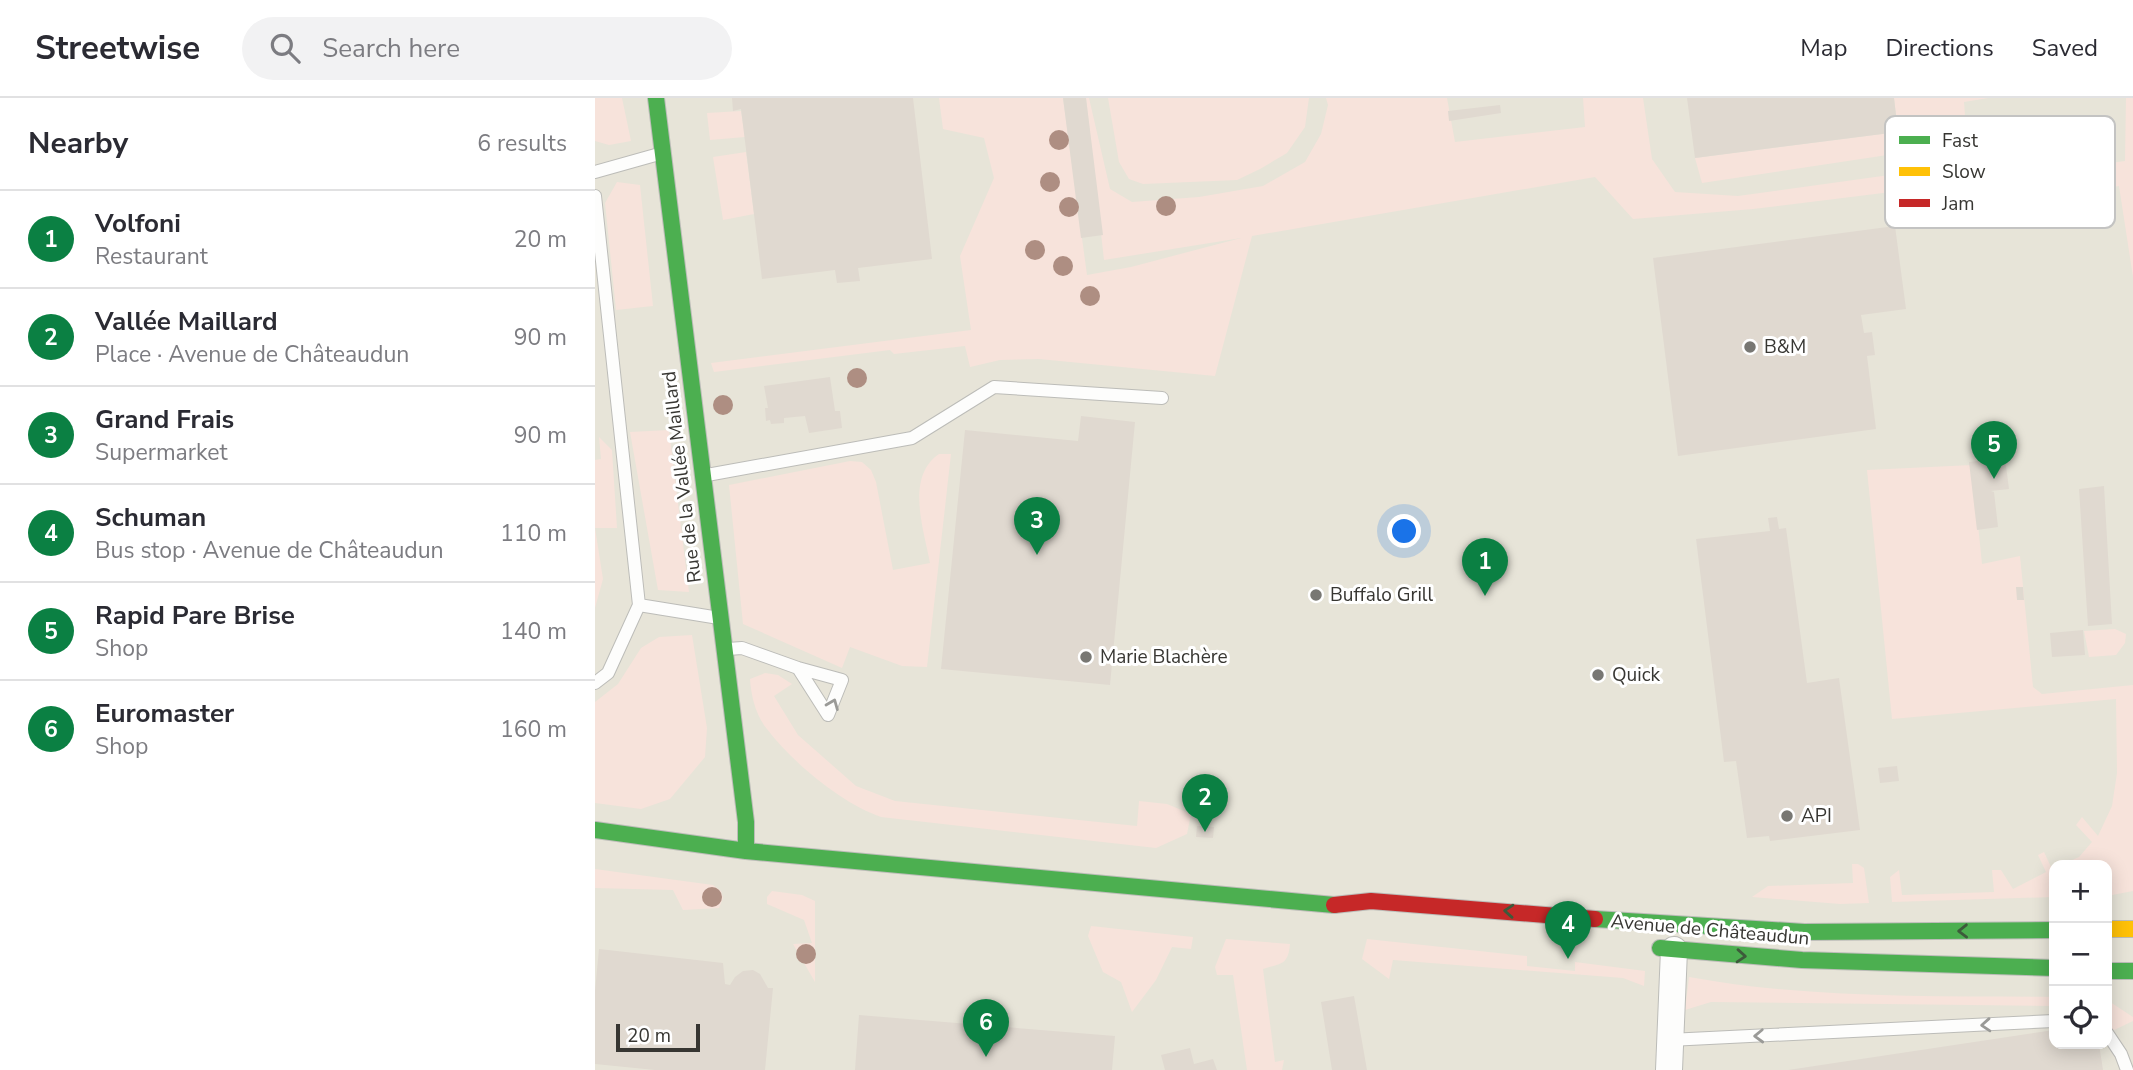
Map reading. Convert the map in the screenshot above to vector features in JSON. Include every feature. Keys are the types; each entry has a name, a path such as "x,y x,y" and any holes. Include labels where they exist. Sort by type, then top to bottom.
{"main road":[{"name":"Rue de la Vallée Maillard","path":"656,98 746,822 746,851"},
{"path":"595,830 746,851 1333,905 1370,918"},
{"name":"Avenue de Châteaudun","path":"1333,905 1371,901 1804,932 2049,930"},
{"name":"Avenue de Châteaudun","path":"1647,947 1802,960 2049,968"},
{"path":"2112,971 2133,971"},
{"path":"2112,972 2133,989"}],"street":[{"path":"1669,1070 1674,950"}],"lane":[{"path":"595,172 663,153"},
{"path":"595,196 639,605 608,673 595,683"},
{"path":"703,476 912,438 993,387 1162,398"},
{"path":"639,605 720,618"},
{"path":"724,649 742,648 798,668"},
{"path":"1669,1040 2049,1021"},
{"path":"2112,1040 2127,1070"}],"shaded area":[{"path":"595,98 2133,98 2133,1070 595,1070"},
{"path":"595,98 622,98 631,141 609,145 595,141"},
{"path":"939,98 1063,98 1087,275 1131,267 1241,238 1104,260 1086,98 1089,98 1110,189 1132,202 1199,197 1263,186 1305,162 1321,134 1328,105 1326,98 1447,98 1455,142 1585,127 1583,98 1643,98 1652,159 1675,192 1738,196 1885,176 1885,193 1753,209 1633,219 1595,177 1252,236 1215,376 1039,359 1000,360 970,367 965,346 894,354 890,350 714,372 711,363 971,330 960,256 994,178 984,138 943,129"},
{"path":"1108,98 1309,98 1305,127 1287,153 1260,169 1237,180 1143,184 1129,179 1119,162"},
{"path":"1894,98 1988,98 1964,102 1965,116 1896,116"},
{"path":"2126,98 2133,98 2133,277 2119,186 2115,187 2115,162 2125,161"},
{"path":"741,111 745,137 710,140 707,113"},
{"path":"1885,134 1885,155 1702,183 1695,158"},
{"path":"746,152 754,214 723,220 713,157"},
{"path":"617,182 640,185 653,306 616,310 605,203"},
{"path":"669,430 689,592 658,590 630,432"},
{"path":"599,437 612,450 617,528 595,528 595,460 601,459"},
{"path":"939,454 951,454 927,667 902,666 850,647 842,668 743,624 729,485 850,461 862,462 871,470 876,482 893,570 930,563 921,520 920,490 922,476"},
{"path":"1972,465 1982,564 2020,556 2033,687 2042,694 2133,685 2133,891 2112,895 2112,860 2072,860 2079,857 2092,842 2076,825 2082,817 2098,836 2112,806 2117,773 2116,699 1892,719 1867,470"},
{"path":"595,528 603,579 595,608"},
{"path":"2115,629 2126,634 2125,643 2116,655 2089,657 2084,631"},
{"path":"692,635 707,728 705,757 670,799 641,809 595,803 595,702 618,684 641,648 659,637"},
{"path":"765,673 778,675 792,684 774,696 798,735 856,786 895,801 1137,826 1139,801 1167,804 1191,814 1187,834 1156,848 881,817 834,792 790,755 767,729 755,706 750,679"},
{"path":"2044,852 2049,863 2049,897 1892,902 1890,877 1899,870 1902,895 1994,892 1992,870 2001,870 2013,889 2046,872 2038,855"},
{"path":"1852,864 1864,868 1869,903 1840,904 1752,897 1768,886 1853,883"},
{"path":"595,869 713,885 721,891 723,898 719,908 683,910 673,890 595,888"},
{"path":"772,891 802,895 815,901 815,982 793,944 812,943 804,920 767,904 767,897"},
{"path":"1091,926 1193,937 1191,949 1172,947 1156,980 1132,1012 1121,982 1103,972 1088,936"},
{"path":"1226,939 1290,944 1285,960 1263,969 1275,1062 1284,1060 1282,1070 1247,1070 1233,975 1217,975 1215,967"},
{"path":"1367,939 1527,956 1527,966 1575,971 1575,962 1645,971 1644,986 1623,978 1393,960 1389,979 1362,959"},
{"path":"1689,977 1825,993 2049,997 2049,1006 1711,1002 1685,1010"},
{"path":"2112,1003 2133,1017 2133,1021 2112,1031"}],"building":[{"path":"732,98 913,98 932,259 858,268 860,281 837,283 835,270 762,279 741,109 733,111"},
{"path":"1063,98 1086,98 1103,235 1081,238"},
{"path":"1687,98 1894,98 1896,116 1885,116 1885,134 1695,158"},
{"path":"1500,105 1501,113 1449,121 1448,111"},
{"path":"1895,228 1906,309 1861,315 1864,333 1872,332 1875,355 1867,356 1876,429 1678,456 1653,258"},
{"path":"830,377 835,411 840,411 842,428 809,433 805,416 784,418 784,423 771,424 770,420 766,421 765,408 768,408 764,386"},
{"path":"1081,416 1135,422 1110,685 941,669 965,430 1078,441"},
{"path":"2005,458 2009,489 1991,491 1994,492 1998,527 1977,530 1969,462"},
{"path":"2104,486 2112,624 2088,626 2079,489"},
{"path":"1777,517 1779,529 1786,528 1807,683 1839,678 1860,830 1770,841 1769,836 1747,838 1736,761 1724,762 1696,539 1770,531 1768,518"},
{"path":"2016,587 2023,587 2024,600 2017,600"},
{"path":"2083,630 2085,655 2052,657 2050,633"},
{"path":"1897,766 1899,781 1880,783 1878,768"},
{"path":"1197,826 1214,827 1213,838 1196,837"},
{"path":"599,949 723,963 725,984 730,985 743,971 753,970 760,974 768,988 773,988 765,1070 655,1070 595,1064 595,991"},
{"path":"1354,996 1367,1070 1332,1070 1321,1002"},
{"path":"859,1015 1115,1036 1112,1070 855,1070"},
{"path":"2049,1031 2049,1049 2100,1049 2103,1070 1788,1070"},
{"path":"1190,1048 1194,1064 1213,1059 1217,1070 1165,1070 1161,1055"}],"traffic: fast":[{"path":"656,98 746,822 746,851"},
{"path":"595,830 746,851 1334,905"},
{"path":"1595,919 1804,932 2049,930"},
{"path":"1660,948 1802,960 2049,968"},
{"path":"2112,971 2133,971"}],"traffic: slow":[{"path":"2112,929 2133,929"}],"traffic: jam":[{"path":"1334,905 1371,901 1595,919"}],"place":[{"name":"B&M","path":"1750,347"},
{"name":"Rapid Pare Brise","path":"1994,479"},
{"name":"Grand Frais","path":"1037,555"},
{"name":"Buffalo Grill","path":"1316,595"},
{"name":"Volfoni","path":"1485,596"},
{"name":"Marie Blachère","path":"1086,657"},
{"name":"Quick","path":"1598,675"},
{"name":"API","path":"1787,816"},
{"name":"Vallée Maillard","path":"1205,832"},
{"name":"Schuman","path":"1568,959"},
{"name":"Euromaster","path":"986,1057"}]}
